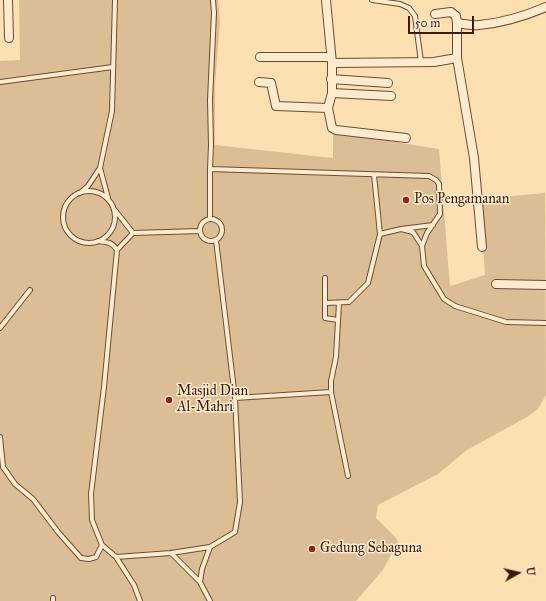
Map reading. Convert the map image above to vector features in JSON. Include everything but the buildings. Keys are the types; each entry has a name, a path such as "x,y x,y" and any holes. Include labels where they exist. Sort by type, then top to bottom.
{"street":[{"path":"8,0 9,38"},
{"path":"326,0 332,94 328,108 332,128 336,130 406,138"},
{"path":"457,23 478,26 502,22 546,7"},
{"path":"436,14 452,12 456,16 457,58 474,158 482,247"},
{"path":"260,57 420,62 434,62 457,58"},
{"path":"331,79 388,83"},
{"path":"259,82 271,83 276,106 328,108"},
{"path":"332,94 391,96"},
{"path":"496,284 546,286"}],"lane":[{"path":"114,209 115,219 112,229 106,236 97,241 88,243 78,240 70,234 65,226 63,216 66,206 71,198 88,186 100,168 112,111 115,0"},
{"path":"210,218 210,100 214,13 213,0"},
{"path":"372,0 400,4 409,8 415,16 420,62"},
{"path":"0,82 113,67"},
{"path":"100,168 109,200 114,209 133,233"},
{"path":"210,169 429,176 436,180 439,184 440,214 427,233 422,246 424,266 444,299 455,306 506,322 546,323"},
{"path":"326,303 339,304 349,302 368,283 380,234 374,175"},
{"path":"80,193 87,191 96,192 109,200"},
{"path":"210,218 216,220 222,229 216,240 211,241 206,240 200,231 201,224 210,218"},
{"path":"380,234 401,229 433,225"},
{"path":"401,229 413,232 422,246"},
{"path":"117,250 133,233 200,231"},
{"path":"116,557 171,553 210,547 235,532 240,502 235,398 216,240"},
{"path":"97,241 108,242 114,245 117,250 103,395 91,494 92,520 102,545 116,557 134,585 140,601"},
{"path":"325,278 325,318 338,320"},
{"path":"0,328 30,290"},
{"path":"339,304 336,358 331,381 331,392 348,476"},
{"path":"235,398 331,392"},
{"path":"0,437 2,467 15,484 33,499 58,532 81,558 89,559 96,557 102,545"},
{"path":"200,582 202,569 210,547"},
{"path":"171,553 200,582 210,601"}],"shaded area":[{"path":"19,0 218,0 220,21 215,85 215,145 333,158 333,132 439,149 450,286 485,275 480,199 545,193 546,395 538,409 527,417 467,450 438,474 378,505 376,518 396,538 398,542 383,570 356,601 0,601 0,61 20,60"}],"place":[{"name":"Pos Pengamanan","path":"406,200"},
{"name":"Masjid Dian Al-Mahri","path":"169,400"},
{"name":"Gedung Sebaguna","path":"312,549"}]}
